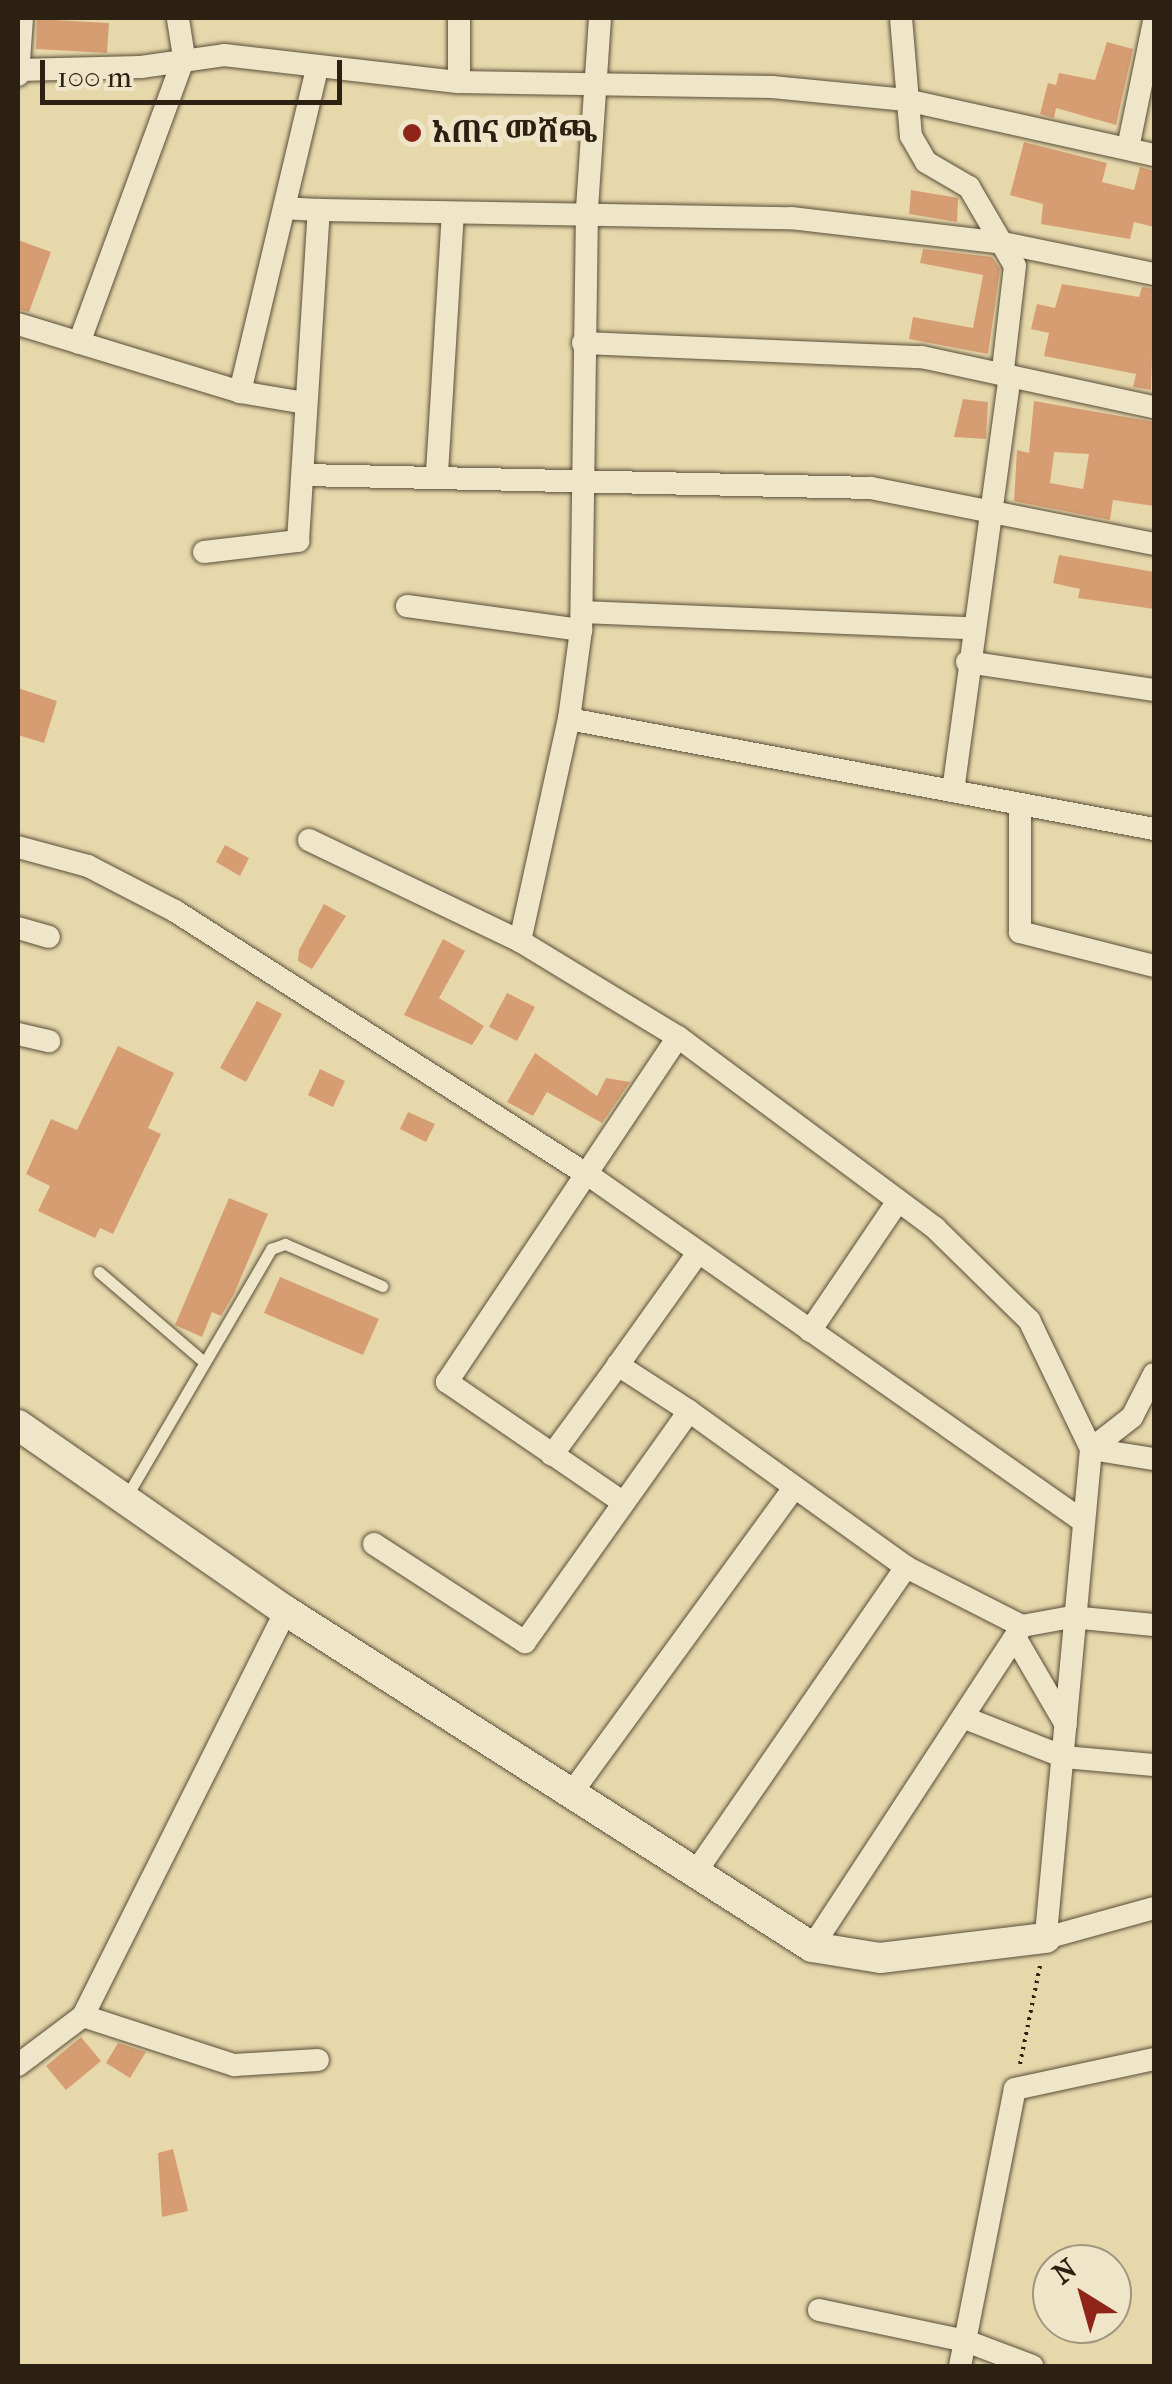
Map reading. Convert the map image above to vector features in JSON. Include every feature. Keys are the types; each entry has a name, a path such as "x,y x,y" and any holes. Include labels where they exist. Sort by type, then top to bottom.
{"street":[{"path":"22,18 18,72 141,67 184,57 459,82 772,87 906,100 1154,155"},
{"path":"79,343 184,57 178,18"},
{"path":"459,18 459,82"},
{"path":"520,940 569,719 582,621 586,211 600,86 600,18"},
{"path":"901,18 911,136 926,162 970,187 1015,266 1006,376 952,791"},
{"path":"1128,148 1154,21"},
{"path":"240,392 317,70"},
{"path":"286,208 453,215 586,211 792,218 1003,242 1154,274"},
{"path":"204,552 294,544 304,475 305,403 319,210"},
{"path":"437,473 453,215"},
{"path":"18,324 240,392 305,403"},
{"path":"583,343 834,351 1006,376 1154,406"},
{"path":"304,475 437,473 581,482 872,488 1154,544"},
{"path":"408,606 582,621 972,628"},
{"path":"967,662 1154,690"},
{"path":"569,719 952,791 1020,808 1154,828"},
{"path":"1020,808 1020,932 1154,966"},
{"path":"310,840 520,940 678,1037 982,1267 1030,1320 1090,1449 1071,1618 1064,1757 1046,1938"},
{"path":"18,847 88,866 175,911 590,1176 1080,1519"},
{"path":"18,928 49,936"},
{"path":"18,1034 49,1042"},
{"path":"620,1501 447,1382 590,1176 678,1037"},
{"path":"810,1331 898,1201"},
{"path":"552,1455 698,1253"},
{"path":"618,1365 689,1411 792,1491 906,1567 1019,1633 1066,1725"},
{"path":"1090,1449 1132,1416 1154,1375"},
{"path":"374,1544 524,1642 620,1501 689,1411"},
{"path":"18,1425 286,1611 812,1947 880,1958 1046,1938 1154,1908"},
{"path":"1090,1449 1154,1459"},
{"path":"570,1795 792,1491"},
{"path":"695,1873 906,1567"},
{"path":"18,2065 83,2016 286,1611"},
{"path":"812,1947 1019,1633 1071,1618 1154,1625"},
{"path":"966,1718 1064,1757 1154,1765"},
{"path":"83,2016 234,2065 318,2060"},
{"path":"960,2366 1015,2089 1154,2059"},
{"path":"819,2310 966,2342 1032,2366"}],"lane":[{"path":"125,1500 272,1249 284,1244 382,1286"},
{"path":"99,1272 203,1361"}],"path":[{"path":"1015,2089 1046,1938"}],"building":[{"path":"37,19 109,23 107,53 36,49"},
{"path":"1107,42 1133,49 1116,125 1056,108 1054,118 1040,114 1048,83 1056,85 1059,73 1095,80"},
{"path":"1024,142 1107,163 1102,182 1134,190 1140,167 1154,171 1154,227 1134,222 1130,239 1041,224 1043,204 1010,195"},
{"path":"911,190 958,198 957,222 909,214"},
{"path":"18,240 51,252 29,312 18,309"},
{"path":"923,249 992,257 1000,269 988,354 909,339 913,317 973,328 983,275 920,263"},
{"path":"1062,284 1139,297 1142,287 1154,289 1151,390 1133,387 1136,374 1044,356 1049,333 1031,329 1037,304 1055,308"},
{"path":"963,399 988,402 986,439 954,437"},
{"path":"1034,401 1154,422 1154,506 1113,500 1110,520 1014,501 1017,450 1029,453","holes":["1054,452 1089,454 1083,489 1050,483"]},
{"path":"1059,555 1154,572 1154,609 1078,598 1080,589 1053,583"},
{"path":"18,688 57,701 44,743 18,735"},
{"path":"225,845 249,858 240,876 216,862"},
{"path":"324,904 346,916 312,969 298,961 299,950"},
{"path":"443,939 465,951 439,998 484,1026 472,1045 404,1015"},
{"path":"507,993 535,1007 517,1041 489,1027"},
{"path":"257,1001 282,1014 246,1082 220,1068"},
{"path":"118,1046 174,1073 148,1128 161,1134 113,1234 100,1228 95,1238 38,1211 50,1186 26,1174 51,1119 77,1130"},
{"path":"535,1053 597,1096 606,1078 630,1082 602,1123 547,1092 533,1116 507,1102"},
{"path":"320,1069 345,1081 333,1107 308,1095"},
{"path":"408,1112 435,1124 426,1142 400,1129"},
{"path":"229,1198 268,1214 234,1294 221,1316 212,1312 202,1337 175,1325"},
{"path":"280,1277 379,1319 363,1355 264,1313"},
{"path":"81,2037 101,2061 66,2090 46,2066"},
{"path":"118,2043 146,2052 130,2078 106,2063"},
{"path":"173,2149 188,2211 162,2217 158,2153"}],"place":[{"name":"አጠና መሸጫ","path":"412,133"}]}
